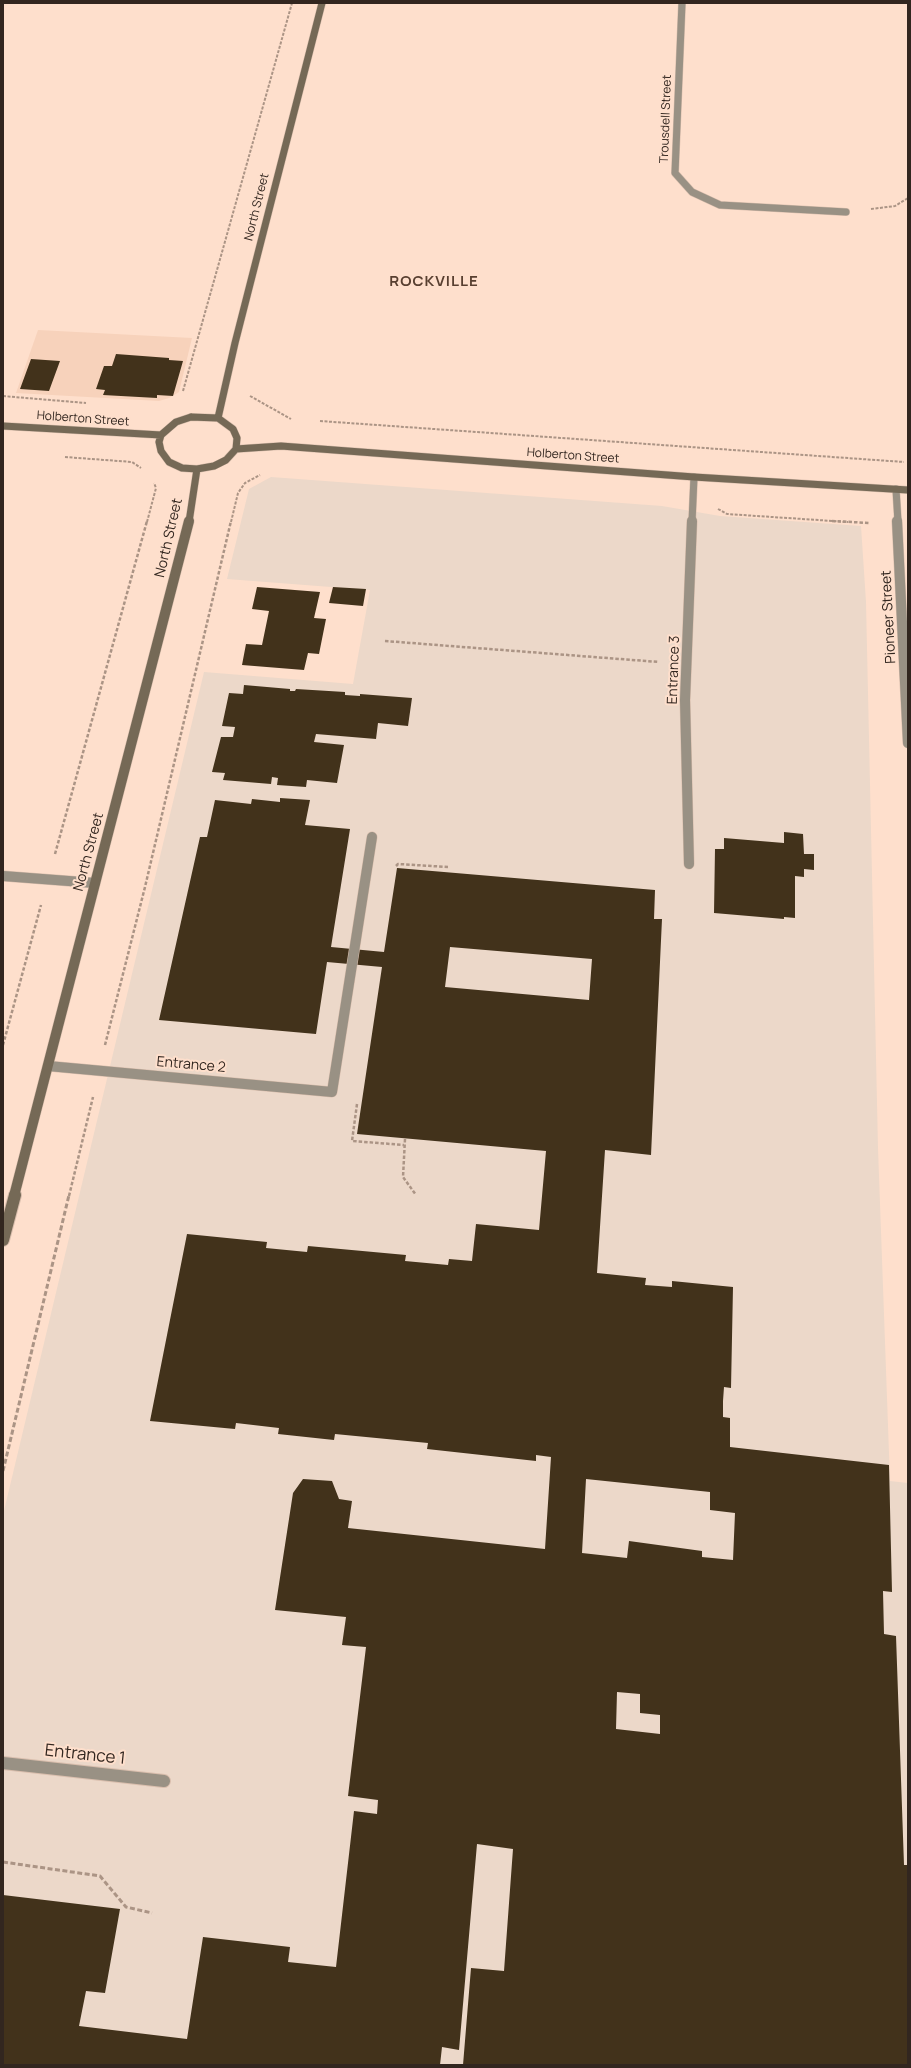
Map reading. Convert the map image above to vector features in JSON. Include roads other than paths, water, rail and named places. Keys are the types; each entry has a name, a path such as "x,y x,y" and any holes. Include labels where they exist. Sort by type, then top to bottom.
{"street":[{"name":"North Street","path":"218,418 235,342 322,3"},
{"name":"Trousdell Street","path":"682,3 675,173 692,192 720,205 846,212"},
{"path":"192,417 218,418 233,429 237,438 236,449 226,460 214,466 197,469 182,468 169,462 160,451 161,435 176,422 192,417"},
{"name":"Holberton Street","path":"3,426 161,435"},
{"name":"Holberton Street","path":"236,449 281,446 694,477 908,490"},
{"name":"North Street","path":"3,1240 188,526 197,469"},
{"name":"Entrance 3","path":"689,864 685,700 694,477"},
{"name":"Pioneer Street","path":"896,489 908,743"},
{"name":"Entrance 2","path":"48,1066 332,1092 372,837"},
{"path":"3,876 95,883"},
{"name":"Entrance 1","path":"3,1763 164,1781"}],"district":[{"name":"ROCKVILLE","path":"434,282"}]}
